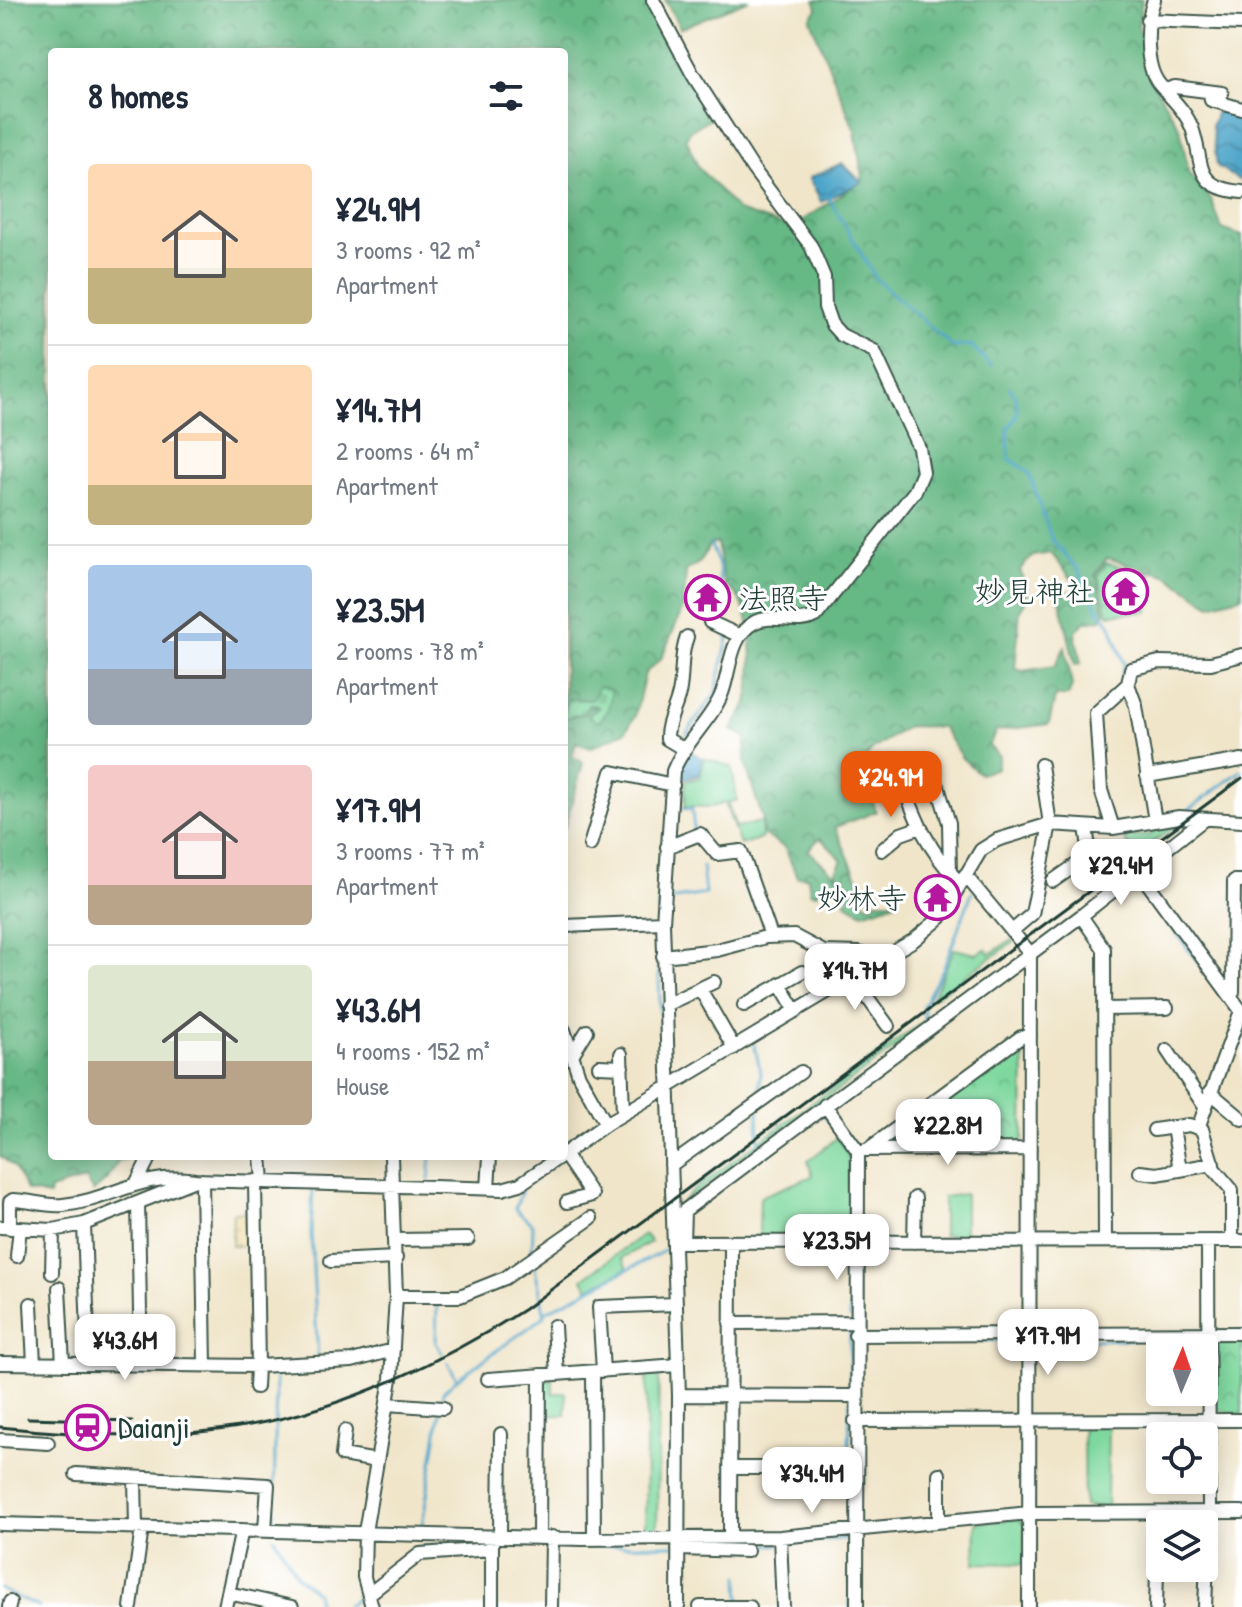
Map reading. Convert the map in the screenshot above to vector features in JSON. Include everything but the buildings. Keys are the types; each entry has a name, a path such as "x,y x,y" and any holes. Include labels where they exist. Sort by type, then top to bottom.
{"street":[{"path":"653,0 693,75 746,158 811,246 824,277 825,307 831,324 841,335 874,351 923,461 921,482 822,611 800,622 755,623 740,636 732,652 721,696 682,748 673,771 660,922 671,1165 678,1242"},
{"path":"1154,0 1147,20 1155,77 1192,127 1200,167 1207,181 1220,188 1242,192"},
{"path":"1147,20 1242,24"},
{"path":"1165,90 1175,87 1216,92 1211,100 1242,109"},
{"path":"709,616 710,622 740,636"},
{"path":"682,748 667,739 666,731 681,688 682,650 687,637"},
{"path":"1155,821 1136,706 1128,684 1131,669 1136,666 1211,663 1242,655"},
{"path":"1113,828 1101,790 1096,713 1128,684"},
{"path":"1147,776 1242,760"},
{"path":"1012,931 1032,914 1050,824 1041,765"},
{"path":"590,845 612,772 673,785"},
{"path":"900,776 918,828 933,855 950,874 963,879 1030,953 1029,1607"},
{"path":"938,787 949,823 950,874"},
{"path":"568,1151 606,1124 914,940 940,918 981,850 989,844 1050,824 1113,828 1179,817 1236,821 1242,813"},
{"path":"678,1607 679,1395 674,1304 678,1242 684,1211 828,1108 1203,820"},
{"path":"1053,881 1090,855 1086,827"},
{"path":"882,850 901,834 918,828"},
{"path":"667,847 700,834 717,854 741,851 771,936"},
{"path":"1138,870 1233,992"},
{"path":"1198,1128 1240,1014 1233,992 1234,881 1242,881"},
{"path":"1081,916 1104,949 1105,1241"},
{"path":"568,926 660,922"},
{"path":"663,956 717,950 771,936 801,937 824,952 859,953 880,960"},
{"path":"744,1005 802,972"},
{"path":"852,976 888,1026"},
{"path":"665,1005 714,982"},
{"path":"780,984 796,1011"},
{"path":"700,989 734,1048"},
{"path":"1104,1009 1167,1008"},
{"path":"572,1055 587,1031"},
{"path":"862,1150 1021,1037 1030,1035"},
{"path":"568,1042 579,1076 606,1124"},
{"path":"1167,1050 1205,1107"},
{"path":"599,1066 621,1060 623,1114"},
{"path":"671,1165 801,1072"},
{"path":"1210,1092 1242,1119"},
{"path":"828,1108 862,1150 852,1242 852,1396 855,1421 851,1468 857,1607"},
{"path":"678,1242 1237,1241 1232,1190 1213,1164 1202,1129 1173,1127 1154,1130"},
{"path":"1173,1127 1180,1170"},
{"path":"862,1150 1030,1149"},
{"path":"137,1182 148,1160"},
{"path":"256,1387 257,1184 260,1160"},
{"path":"372,1607 367,1590 365,1532 374,1460 387,1404 396,1296 391,1160"},
{"path":"488,1189 490,1160"},
{"path":"17,1256 10,1202 13,1200 62,1205 159,1177 200,1183 488,1189 520,1184 556,1160"},
{"path":"567,1160 592,1195 567,1202"},
{"path":"1140,1172 1157,1174 1213,1164"},
{"path":"14,1230 53,1233 84,1227 200,1183"},
{"path":"200,1183 205,1365"},
{"path":"914,1242 915,1198"},
{"path":"138,1207 141,1365"},
{"path":"396,1296 460,1296 505,1278 591,1218"},
{"path":"84,1227 89,1363"},
{"path":"52,1273 53,1233"},
{"path":"395,1240 468,1239"},
{"path":"1208,1241 1209,1334"},
{"path":"730,1537 731,1242"},
{"path":"331,1261 393,1258"},
{"path":"59,1288 63,1364"},
{"path":"31,1304 34,1364"},
{"path":"594,1538 599,1307 674,1304"},
{"path":"730,1323 853,1331 1146,1336"},
{"path":"554,1326 557,1374"},
{"path":"1218,1336 1242,1333"},
{"path":"0,1363 255,1367 352,1361 390,1351"},
{"path":"488,1379 676,1365"},
{"path":"540,1375 551,1607"},
{"path":"679,1395 852,1396"},
{"path":"387,1404 441,1408"},
{"path":"1209,1406 1209,1510"},
{"path":"855,1421 1242,1420"},
{"path":"345,1431 342,1455 374,1460"},
{"path":"492,1607 501,1434"},
{"path":"0,1440 48,1443"},
{"path":"730,1468 851,1468"},
{"path":"76,1474 268,1485 265,1530"},
{"path":"939,1474 939,1521"},
{"path":"131,1607 139,1527 135,1478"},
{"path":"678,1544 730,1537 781,1542 852,1529 1029,1513 1146,1512"},
{"path":"1218,1512 1242,1512"},
{"path":"0,1524 422,1533 494,1541 548,1542 594,1538 747,1551"},
{"path":"225,1607 242,1530"},
{"path":"367,1590 420,1554 494,1541"},
{"path":"781,1542 783,1607"},
{"path":"1156,1607 1157,1582"},
{"path":"1205,1607 1206,1582"},
{"path":"228,1593 292,1607"},
{"path":"700,1607 750,1607"}],"green space":[{"path":"0,0 646,0 709,119 690,131 686,138 698,167 738,211 791,228 863,180 855,131 810,19 817,9 815,0 1142,0 1138,27 1152,81 1180,128 1189,174 1211,199 1222,229 1242,236 1242,596 1211,605 1166,575 1107,558 1096,574 1105,613 1101,619 1084,622 1075,633 1081,663 1075,665 1059,595 1081,590 1051,553 1033,556 1020,569 1028,597 1020,610 1015,668 1022,671 1055,666 1065,647 1072,686 1068,696 1055,697 1049,724 996,731 989,746 999,756 997,768 980,774 962,758 942,727 908,726 872,750 862,763 876,812 835,827 859,882 875,892 871,899 835,873 842,860 820,838 808,850 866,903 873,906 875,901 900,901 863,913 845,902 849,896 824,881 816,894 810,892 808,877 797,877 785,848 763,834 763,820 745,763 746,737 732,730 746,705 750,689 751,638 743,606 725,586 717,543 710,544 700,562 686,571 683,608 661,659 645,673 635,716 625,732 590,748 576,742 572,756 583,763 568,815 568,717 585,713 588,705 599,708 593,712 608,710 592,700 568,701 568,48 48,48 48,1160 127,1160 118,1162 108,1178 93,1192 85,1179 50,1190 49,1196 26,1191 14,1167 0,1156"},
{"path":"665,0 749,0 680,28"},
{"path":"1106,563 1152,574 1148,612 1108,614 1098,575"},
{"path":"599,686 611,690 608,708 597,722 588,715 599,708 596,705 588,705 585,713 568,717 568,699 592,700"},
{"path":"704,758 732,767 737,800 712,807 685,806 686,781 700,778"},
{"path":"728,804 736,828 761,822 762,838 740,845 726,806"},
{"path":"1182,821 1135,856 1123,837 1150,835 1166,823"},
{"path":"1011,940 1014,942 932,999 954,949 976,954 986,949 990,954"},
{"path":"920,1024 921,1029 676,1208 696,1188"},
{"path":"1019,1045 1024,1046 1023,1140 1018,1145 888,1145 886,1142"},
{"path":"838,1137 849,1158 848,1236 759,1236 760,1197 813,1176 808,1161"},
{"path":"965,1194 965,1236 943,1235 943,1197"},
{"path":"644,1234 651,1242 622,1258 627,1269 588,1288 583,1279"},
{"path":"1218,1340 1242,1340 1242,1414 1215,1410 1218,1406"},
{"path":"647,1369 659,1369 657,1529 645,1529"},
{"path":"553,1378 553,1393 566,1393 566,1415 543,1415 543,1382"},
{"path":"1083,1425 1108,1425 1107,1507 1084,1506"},
{"path":"1018,1519 1024,1525 1024,1564 975,1563 976,1523"}],"sand":[{"path":"233,1213 250,1213 250,1246 232,1246"}],"water":[{"path":"1217,111 1235,111 1242,117 1242,182 1217,166 1212,125"},
{"path":"842,163 862,182 821,202 809,178"},
{"path":"689,751 702,758 700,775 680,780 680,769"}],"waterway":[{"path":"827,195 876,279 953,347 971,345 991,366"},
{"path":"1009,387 1018,408 1008,428 1009,458 1029,473 1052,540 1078,569 1099,611 1111,625 1124,664 1120,684"},
{"path":"711,545 719,566 721,590"},
{"path":"686,734 715,694 728,639 725,633"},
{"path":"1187,811 1242,770"},
{"path":"676,808 692,809 694,831"},
{"path":"658,911 661,863"},
{"path":"669,900 705,894 702,866"},
{"path":"925,1026 923,1006 943,969 972,893"},
{"path":"1153,901 1236,1014"},
{"path":"658,947 662,1063"},
{"path":"824,958 837,981"},
{"path":"754,1044 761,1073 759,1095"},
{"path":"758,1108 759,1149"},
{"path":"823,1114 848,1147 851,1157 850,1238"},
{"path":"429,1180 431,1160"},
{"path":"143,1207 200,1187"},
{"path":"313,1187 311,1233 318,1358"},
{"path":"522,1190 515,1209 533,1225 532,1255"},
{"path":"850,1245 850,1318"},
{"path":"545,1312 670,1248"},
{"path":"441,1406 443,1392 457,1379 545,1316 534,1263"},
{"path":"437,1301 436,1343 442,1353"},
{"path":"850,1325 850,1394"},
{"path":"1038,1340 1146,1339"},
{"path":"1218,1339 1242,1339"},
{"path":"937,1341 1021,1340"},
{"path":"448,1363 457,1379"},
{"path":"274,1525 276,1370"},
{"path":"849,1466 850,1401"},
{"path":"421,1532 440,1413"},
{"path":"849,1473 850,1526"},
{"path":"274,1537 298,1577 317,1593 317,1607"},
{"path":"850,1537 850,1607"},
{"path":"786,1544 850,1538"},
{"path":"412,1553 418,1547 478,1544"},
{"path":"498,1544 546,1546"},
{"path":"554,1546 674,1545"},
{"path":"746,1545 778,1545"},
{"path":"739,1576 740,1603"},
{"path":"0,1589 38,1607"},
{"path":"345,1607 363,1593"}],"railway":[{"path":"0,1427 125,1435 220,1430 286,1418 322,1407 428,1364 525,1309 1242,778"},
{"path":"28,1418 132,1421"}],"place":[{"name":"妙見神社","path":"1126,591"},
{"name":"法照寺","path":"707,598"},
{"name":"妙林寺","path":"938,898"},
{"name":"Daianji","path":"87,1427"}]}
